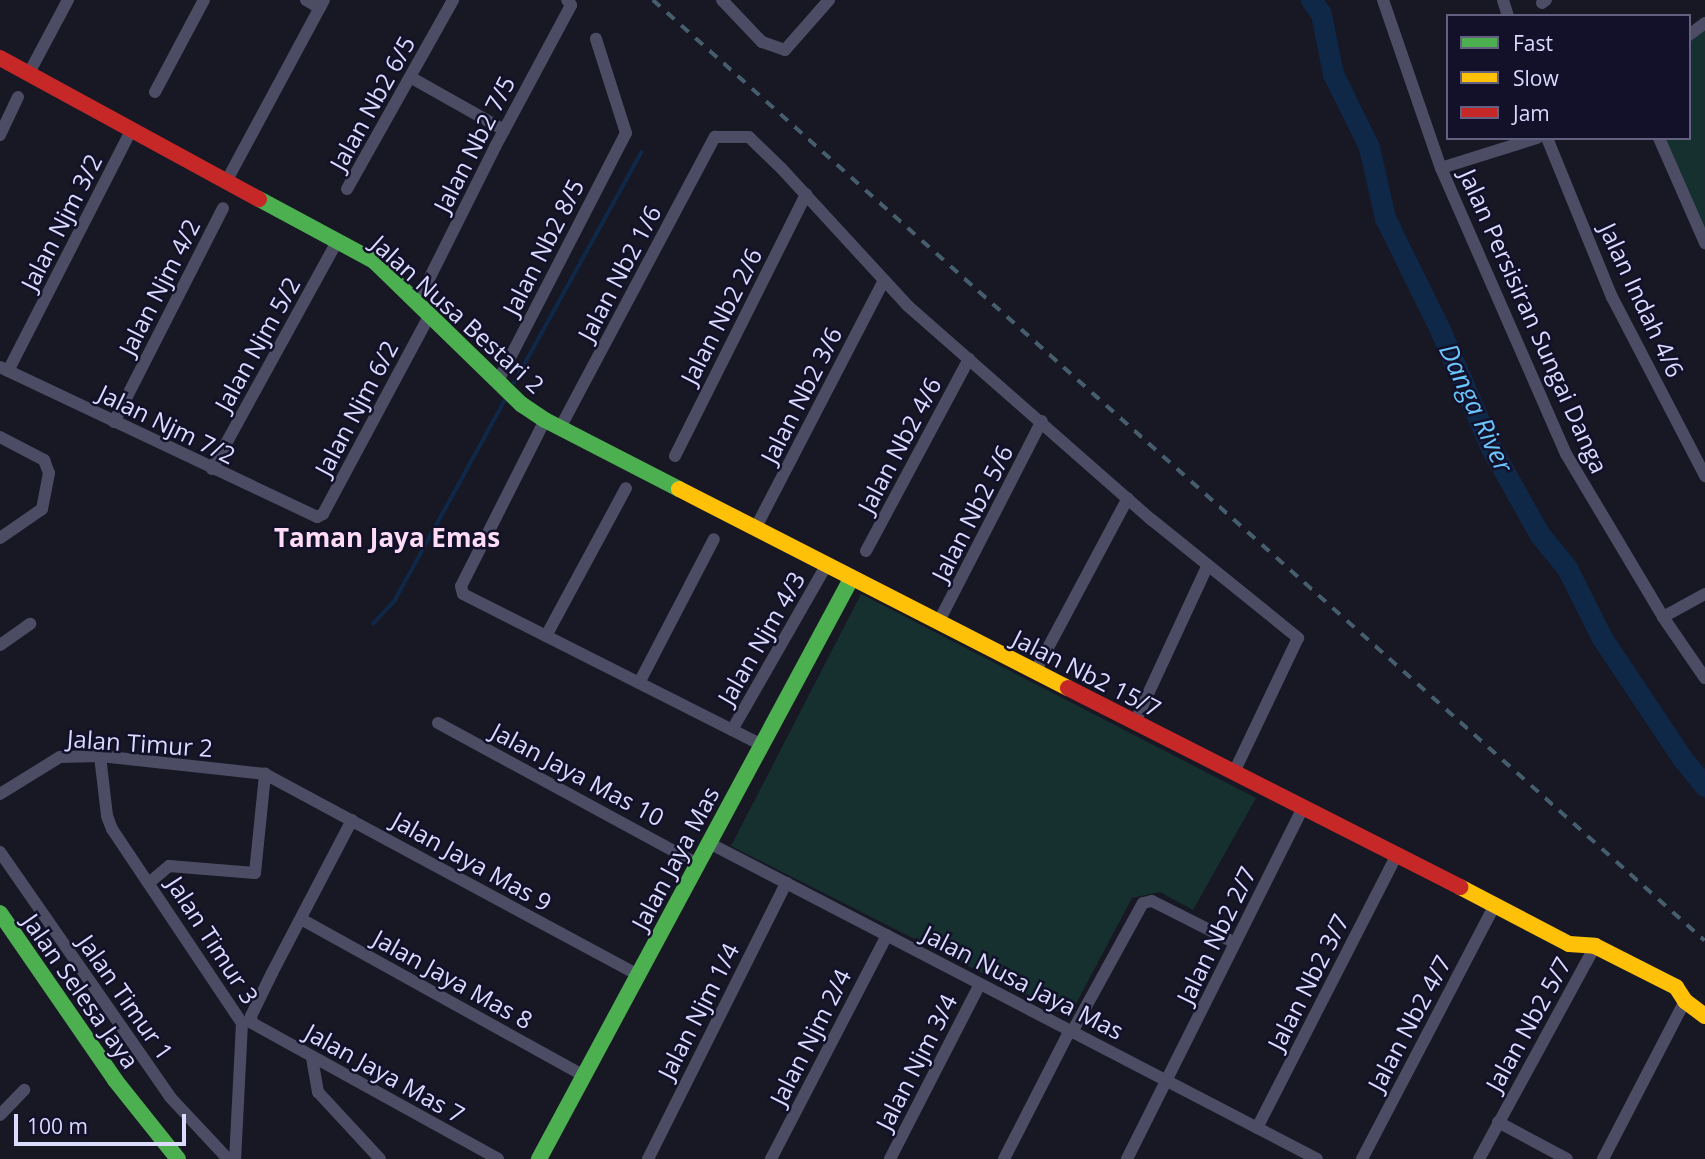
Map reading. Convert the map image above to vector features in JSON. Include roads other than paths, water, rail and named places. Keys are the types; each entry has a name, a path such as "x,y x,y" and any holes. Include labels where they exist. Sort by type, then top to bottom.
{"street":[{"path":"29,74 68,0"},
{"path":"155,92 204,0"},
{"path":"227,180 322,4 306,0"},
{"name":"Jalan Nb2 6/5","path":"347,189 453,0"},
{"path":"722,0 762,42 785,50 829,0"},
{"name":"Jalan Persisiran Sungai Danga","path":"1383,0 1441,168 1566,454 1663,617 1705,678"},
{"name":"Jalan Nb2 7/5","path":"417,303 569,2"},
{"name":"Jalan Nb2 8/5","path":"498,381 626,133 596,39"},
{"name":"Jalan Nusa Bestari 2","path":"0,58 374,261 521,404 544,420 851,579"},
{"path":"410,77 504,130"},
{"path":"0,135 18,97"},
{"name":"Jalan Njm 3/2","path":"4,369 132,129"},
{"name":"Jalan Nb2 1/6","path":"560,428 715,137 750,137 806,194"},
{"path":"1441,168 1532,140"},
{"name":"Jalan Indah 4/6","path":"1548,140 1612,297 1705,476"},
{"path":"1659,140 1705,243"},
{"path":"806,194 908,306 1207,568 1298,638 1234,772"},
{"name":"Jalan Nb2 2/6","path":"675,456 806,194"},
{"name":"Jalan Njm 4/2","path":"114,422 223,208"},
{"name":"Jalan Njm 5/2","path":"212,469 338,240"},
{"name":"Jalan Nb2 3/6","path":"755,529 884,280"},
{"name":"Jalan Njm 6/2","path":"317,517 323,514 429,316"},
{"name":"Jalan Nb2 4/6","path":"866,551 968,359"},
{"name":"Jalan Njm 7/2","path":"4,369 317,517"},
{"path":"544,420 461,586 463,594 762,745"},
{"name":"Jalan Nb2 5/6","path":"938,623 1042,421"},
{"path":"0,437 44,460 48,465 42,509 0,538"},
{"path":"546,636 626,488"},
{"path":"1035,672 1128,498"},
{"path":"639,683 714,539"},
{"name":"Jalan Njm 4/3","path":"732,730 826,566"},
{"path":"1135,722 1207,568"},
{"name":"Jalan Nb2 15/7","path":"851,579 1303,807 1494,907 1569,944 1595,946 1676,987 1685,1001 1705,1016"},
{"name":"Jalan Jaya Mas","path":"539,1159 851,579"},
{"path":"1663,617 1705,594"},
{"path":"0,645 30,624"},
{"name":"Jalan Jaya Mas 10","path":"438,723 698,864"},
{"name":"Jalan Timur 2","path":"0,794 54,758 100,756 265,774 285,783"},
{"name":"Jalan Timur 3","path":"100,756 108,822 242,1023 235,1159"},
{"path":"150,882 169,866 255,873 265,774"},
{"name":"Jalan Jaya Mas 9","path":"285,783 638,975"},
{"name":"Jalan Nb2 2/7","path":"1127,1159 1303,807"},
{"path":"301,919 352,820"},
{"name":"Jalan Nusa Jaya Mas","path":"709,843 1317,1159"},
{"name":"Jalan Timur 1","path":"0,852 170,1097 228,1159"},
{"name":"Jalan Nb2 3/7","path":"1257,1128 1397,855"},
{"name":"Jalan Njm 1/4","path":"648,1159 786,883"},
{"path":"1004,1159 1071,1031 1143,903 1152,901 1236,943"},
{"name":"Jalan Nb2 4/7","path":"1362,1159 1494,907"},
{"name":"Jalan Selesa Jaya","path":"0,913 115,1080 178,1159"},
{"name":"Jalan Jaya Mas 7","path":"301,919 251,1016 252,1023 498,1159"},
{"name":"Jalan Jaya Mas 8","path":"301,919 584,1076"},
{"name":"Jalan Njm 2/4","path":"771,1159 887,935"},
{"name":"Jalan Nb2 5/7","path":"1479,1159 1595,946"},
{"name":"Jalan Njm 3/4","path":"890,1159 980,984"},
{"path":"1603,1159 1685,1001"},
{"path":"312,1058 318,1092 380,1159"},
{"path":"0,1115 24,1090"},
{"name":"Jalan Nb2 5/7","path":"1498,1122 1567,1159"}],"waterway":[{"name":"Danga River","path":"1311,0 1321,14 1333,74 1369,147 1385,218 1441,332 1490,446 1540,535 1567,568 1602,638 1682,758 1705,786"},
{"path":"514,383 641,153"},
{"path":"373,624 395,600 504,402"}],"railway":[{"path":"653,0 1705,941"}],"district":[{"name":"Taman Jaya Emas","path":"387,538"}]}
